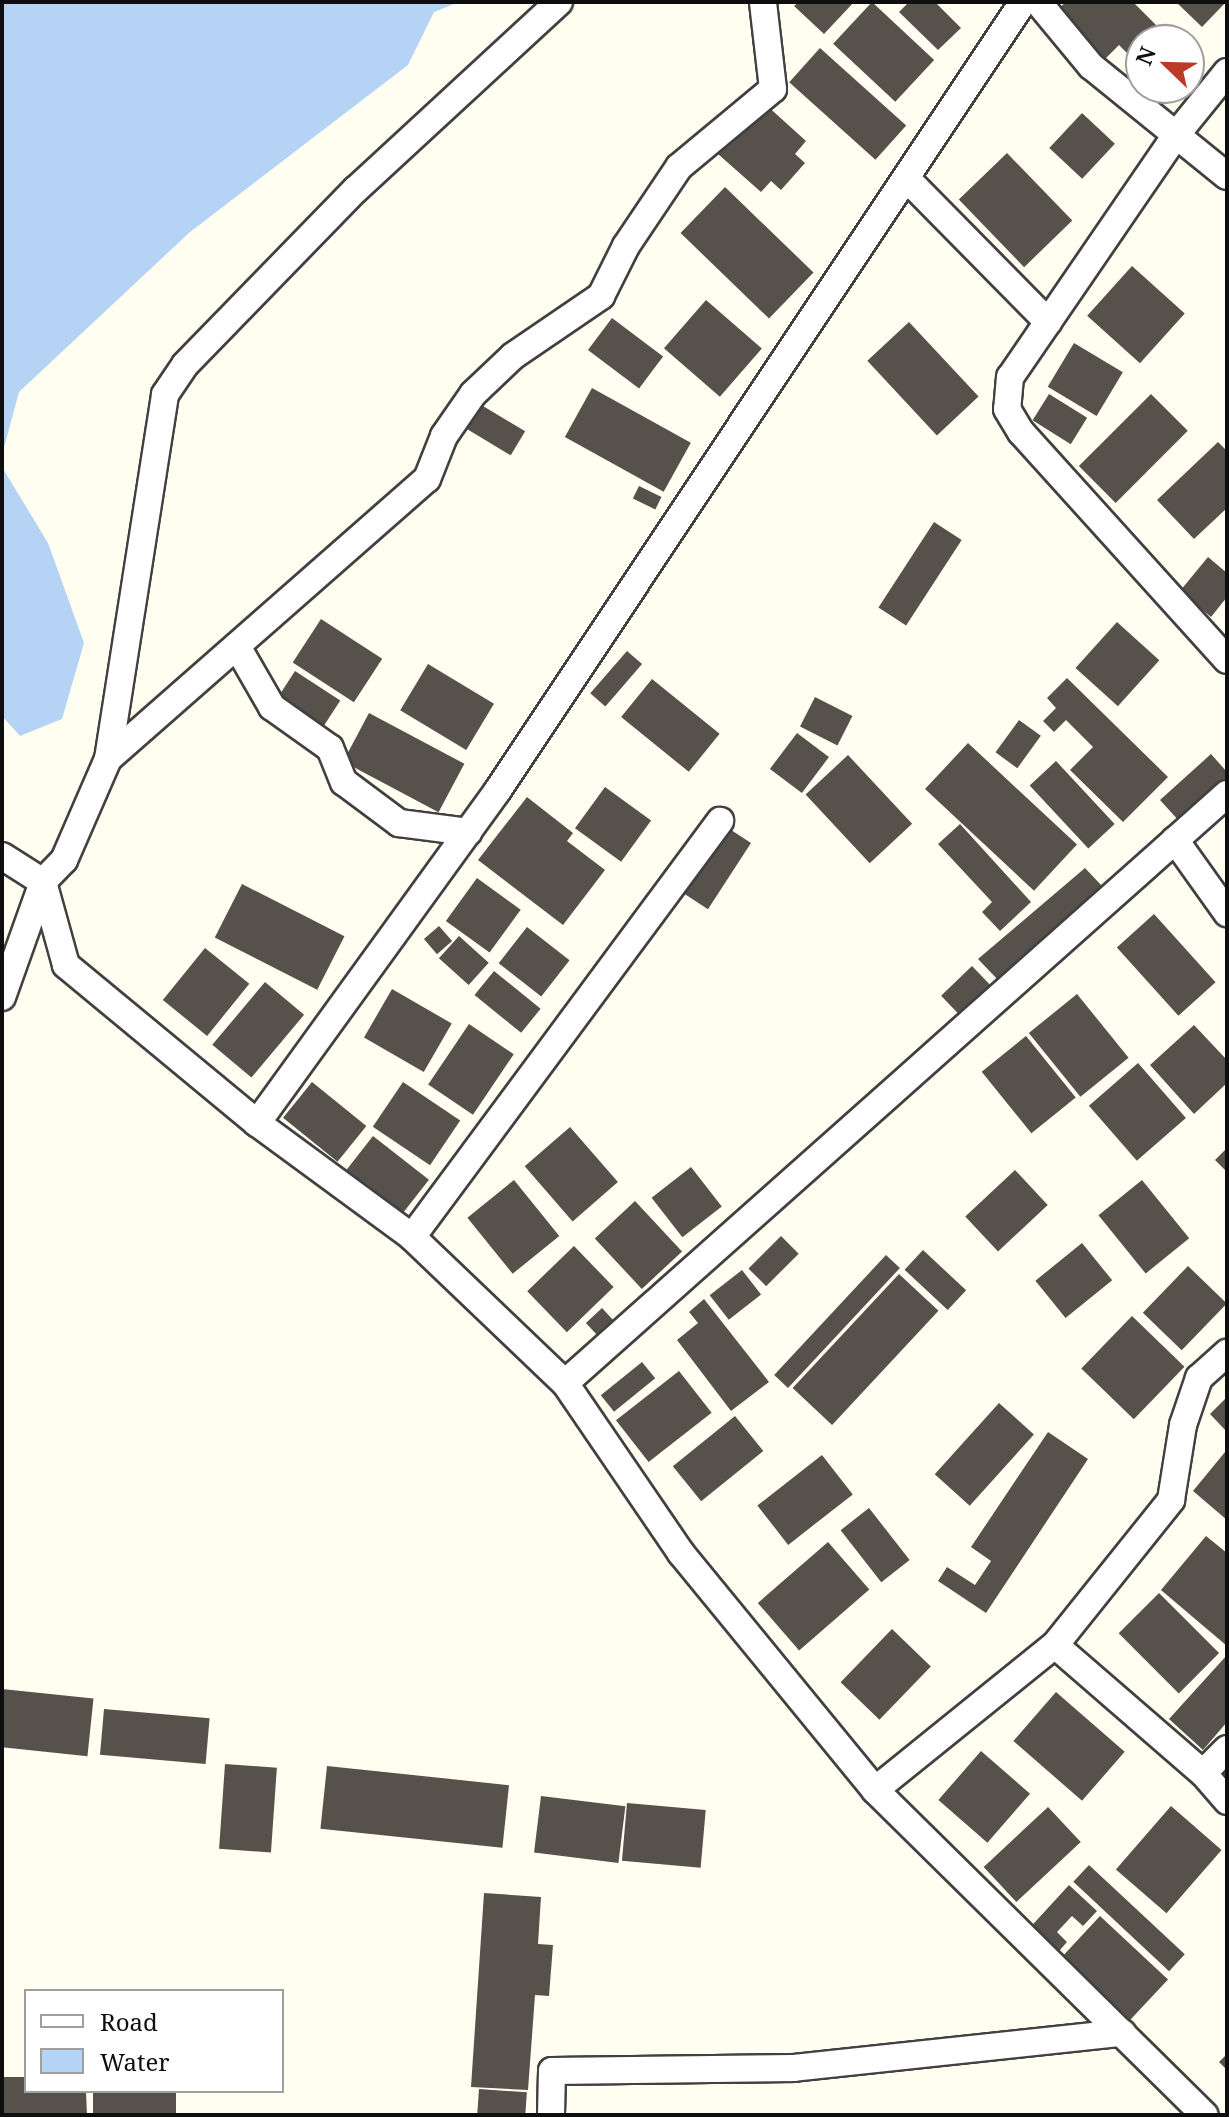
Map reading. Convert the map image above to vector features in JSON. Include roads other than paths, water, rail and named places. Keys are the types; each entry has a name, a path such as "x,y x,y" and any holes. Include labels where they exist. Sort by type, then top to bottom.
{"street":[{"path":"2,997 43,882 64,860 108,759 165,395 185,365 356,189 559,2"},
{"path":"108,759 427,479 444,436 473,394 513,356 601,296 626,246 679,167 773,89 763,2"},
{"path":"257,1123 468,832 1023,2"},
{"path":"1038,2 1091,66 1227,176"},
{"path":"1227,72 1176,135 1010,377 1007,409 1021,432 1227,660"},
{"path":"907,179 1048,322"},
{"path":"238,648 272,707 330,748 344,782 399,823 468,832"},
{"path":"565,1383 1227,794"},
{"path":"412,1237 720,821"},
{"path":"1175,840 1227,913"},
{"path":"2,856 43,882 66,965 257,1123 412,1237 565,1383 681,1553 875,1790 1205,2115"},
{"path":"875,1790 1055,1645 1171,1500 1183,1425 1199,1378 1227,1353"},
{"path":"1055,1645 1203,1773 1227,1801"},
{"path":"1203,1773 1227,1749"},
{"path":"551,2115 552,2071 793,2068 1122,2033"}],"water":[{"path":"2,2 459,2 434,12 408,65 190,232 19,392 2,455"},
{"path":"2,467 48,543 84,643 62,719 20,736 2,716"}]}
